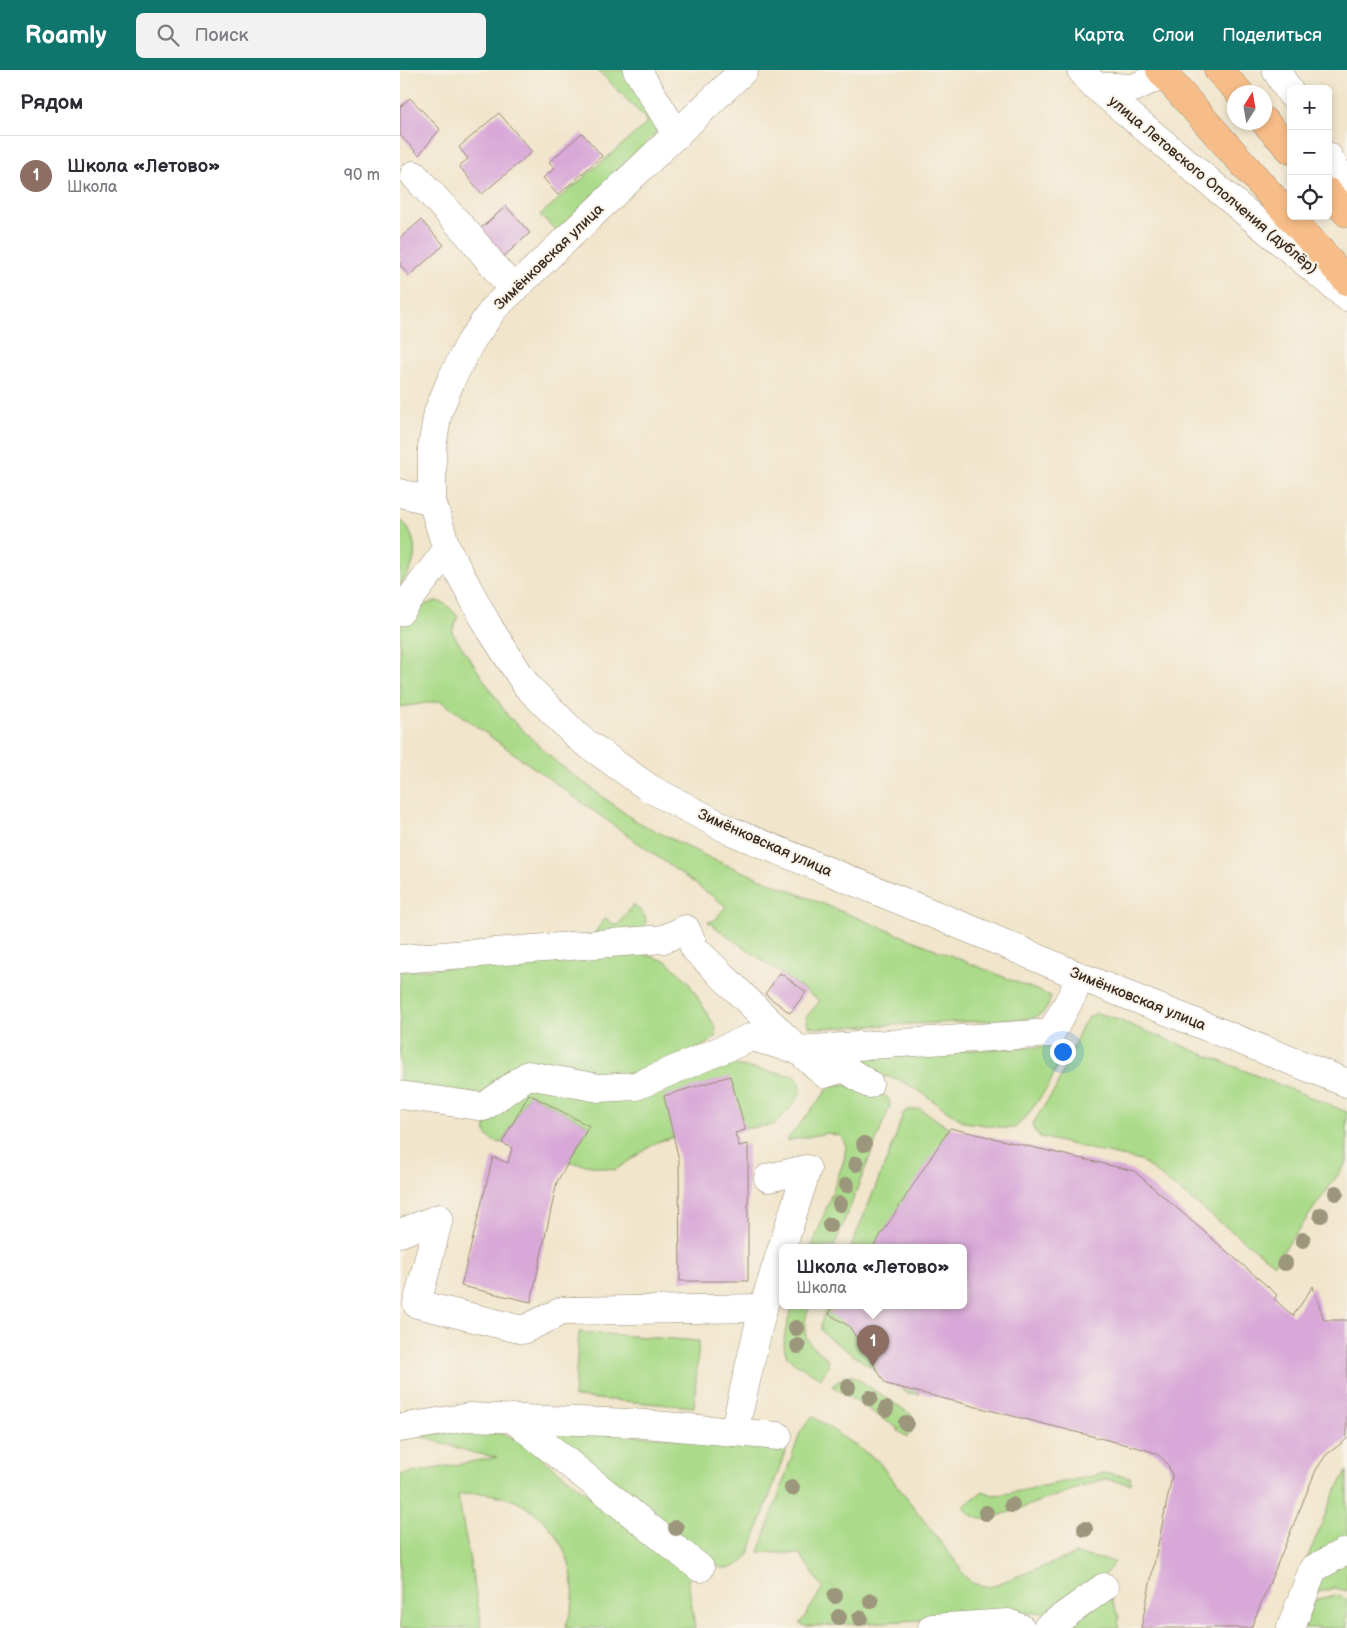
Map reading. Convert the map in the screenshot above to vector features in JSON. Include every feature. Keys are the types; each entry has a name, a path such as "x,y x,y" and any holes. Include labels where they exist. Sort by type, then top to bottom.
{"main road":[{"path":"1218,70 1232,85"},
{"path":"1164,71 1347,281"},
{"path":"1272,130 1287,146"},
{"path":"1332,196 1347,213"}],"street":[{"path":"637,70 677,135"},
{"name":"Зимёнковская улица","path":"744,70 494,308 470,343 451,380 438,412 432,447 432,501 447,550 490,629 527,686 579,738 649,788 731,831 1079,976 1347,1083"},
{"path":"1276,70 1287,88"},
{"path":"1088,78 1134,88 1164,71"},
{"name":"улица Летовского Ополчения (дублёр)","path":"1088,78 1347,297"},
{"path":"1332,163 1347,187"},
{"path":"414,175 468,234 513,290"},
{"path":"400,493 432,501"},
{"path":"400,612 447,550"},
{"path":"400,959 664,939 686,929 695,949 825,1074 844,1068 869,1084"},
{"path":"400,1095 484,1107 528,1075 599,1088 636,1086 752,1037 798,1050 1051,1033 1073,994 1079,976"},
{"path":"768,1178 807,1169 783,1244"},
{"path":"400,1233 439,1218 417,1304 523,1330 562,1311 763,1308"},
{"path":"734,1432 763,1308 779,1257"},
{"path":"400,1428 469,1417 512,1418 634,1413 734,1432 778,1436"},
{"path":"512,1418 700,1568"},
{"path":"1291,1628 1313,1569 1344,1552"},
{"path":"1046,1628 1104,1587"},
{"path":"932,1628 1008,1624 1021,1628"}],"green space":[{"path":"598,70 625,70 657,124 655,134 557,231 540,215 645,125 644,117"},
{"path":"400,519 408,529 413,540 414,559 400,586"},
{"path":"436,601 446,605 458,617 452,632 508,716 556,762 634,820 712,859 1051,996 1048,1006 1041,1014 1029,1019 818,1028 808,1026 806,1017 820,1001 708,922 715,920 726,906 441,701 400,707 400,629 415,611 424,605"},
{"path":"633,905 640,910 646,919 643,931 593,935 605,918 617,926"},
{"path":"643,954 666,961 687,980 716,1028 715,1037 709,1043 635,1079 570,1075 486,1095 400,1086 400,971"},
{"path":"1096,1013 1111,1017 1347,1112 1347,1162 1274,1264 1141,1161 1040,1137 1035,1132 1033,1123 1056,1088 1082,1026 1088,1018"},
{"path":"1066,1046 1049,1085 1026,1117 1015,1128 964,1122 898,1079 872,1074 867,1070 866,1064 868,1057 874,1054"},
{"path":"719,1062 794,1076 801,1088 796,1101 774,1125 674,1137 657,1142 615,1170 568,1162 589,1126 529,1094 502,1143 493,1141 486,1133 487,1121 522,1087"},
{"path":"840,1084 880,1092 889,1099 890,1106 835,1244 813,1244 844,1160 846,1146 841,1136 827,1133 786,1141 831,1086"},
{"path":"920,1109 954,1131 880,1244 852,1244 895,1139 903,1113 909,1110"},
{"path":"792,1309 809,1309 805,1321 805,1332 808,1340 827,1359 828,1367 821,1378 797,1364 786,1354 784,1341"},
{"path":"826,1309 838,1309 835,1313 927,1389 919,1394 908,1393 826,1336 821,1330 821,1323"},
{"path":"579,1332 699,1341 694,1407 574,1397"},
{"path":"845,1376 853,1376 912,1415 914,1427 912,1432 907,1437 897,1430 899,1429 832,1386"},
{"path":"812,1416 878,1461 960,1567 960,1571 972,1583 989,1587 1076,1554 1115,1562 1100,1580 1051,1612 819,1626 800,1624 823,1588 800,1554 759,1552 800,1433"},
{"path":"488,1429 519,1440 692,1576 688,1580 695,1628 565,1628 573,1602 573,1582 562,1546 552,1531 540,1517 525,1506 508,1498 473,1493 458,1495 482,1628 400,1628 400,1475 497,1457 474,1453 414,1434"},
{"path":"542,1430 782,1444 785,1452 749,1554 741,1563 732,1567 722,1568 711,1564"},
{"path":"1347,1471 1347,1591 1335,1588 1303,1596 1295,1588 1333,1496"},
{"path":"1106,1473 1130,1477 1131,1484 1104,1479 987,1520 973,1516 964,1506 983,1491 993,1495 1005,1494"},
{"path":"1335,1595 1347,1599 1347,1628 1304,1628 1315,1600"},
{"path":"1109,1596 1119,1617 1118,1628 1064,1628"}],"building":[{"path":"410,98 440,129 419,155 400,135 400,107"},
{"path":"499,113 532,152 482,194 459,166 468,159 459,147"},
{"path":"582,133 602,156 558,195 543,178 555,168 549,162"},
{"path":"506,206 530,233 500,260 479,230"},
{"path":"421,220 444,245 409,276 400,265 400,238"},
{"path":"780,973 806,992 790,1013 765,994"},
{"path":"730,1076 745,1128 745,1130 735,1133 739,1146 748,1144 748,1281 680,1281 679,1160 664,1096"},
{"path":"529,1094 589,1126 557,1182 531,1302 461,1286 493,1157 508,1163 512,1148 502,1143"},
{"path":"950,1128 1134,1171 1274,1292 1277,1295 1274,1299 1293,1316 1313,1286 1324,1320 1347,1320 1347,1439 1326,1455 1316,1470 1251,1628 1141,1628 1172,1476 1168,1465 1161,1457 1143,1449 886,1384 849,1326 829,1314 832,1309 967,1309 967,1244 875,1244"}],"place":[{"name":"Школа «Летово»","path":"873,1366"}]}
